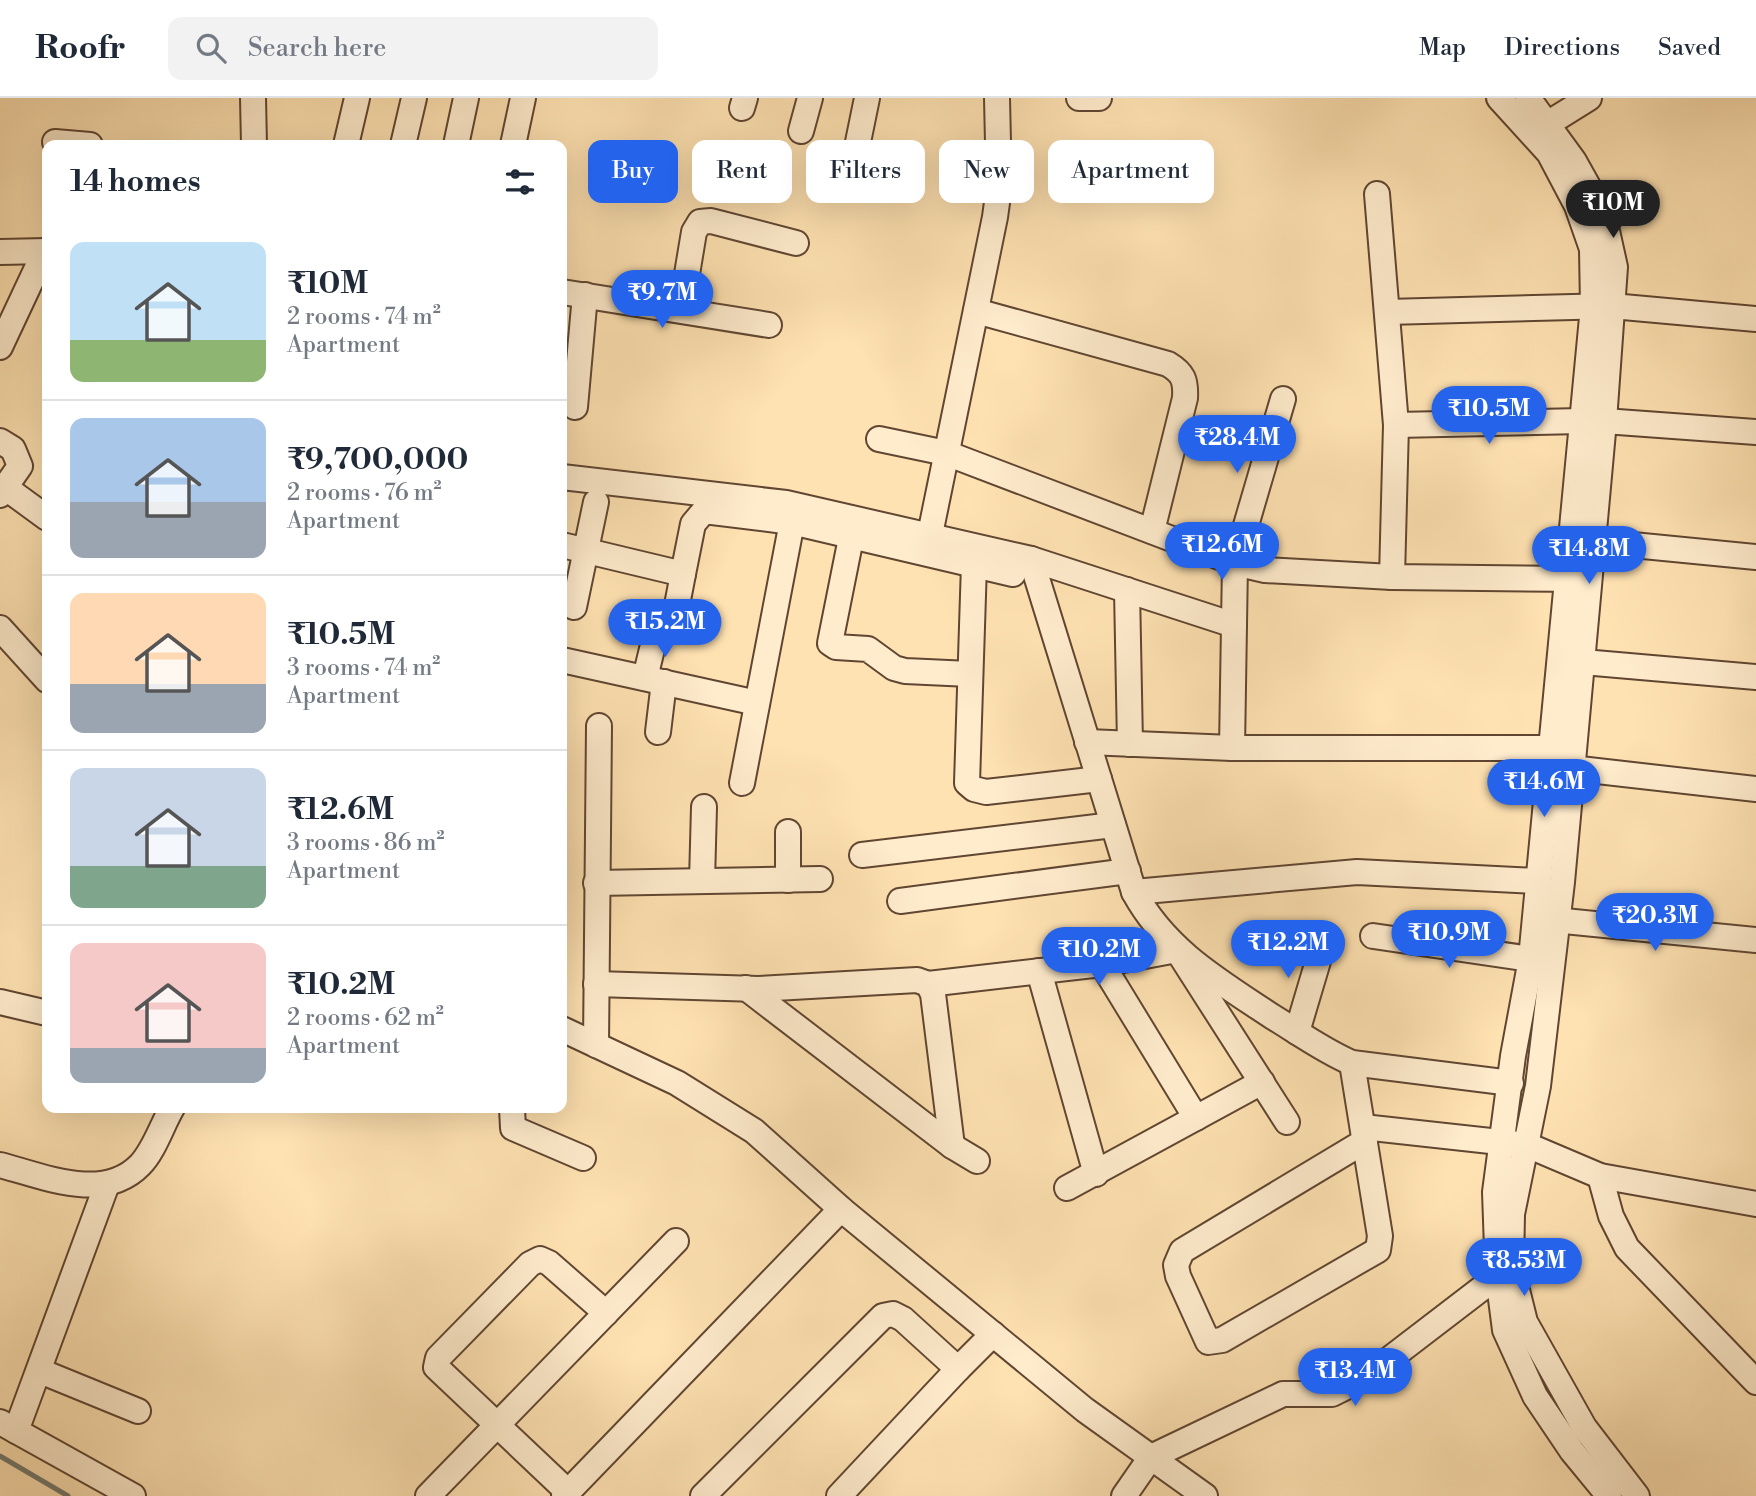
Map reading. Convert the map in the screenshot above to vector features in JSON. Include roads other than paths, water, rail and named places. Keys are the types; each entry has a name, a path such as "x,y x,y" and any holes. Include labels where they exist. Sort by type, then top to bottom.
{"street":[{"path":"253,98 254,140"},
{"path":"347,140 357,98"},
{"path":"404,140 414,98"},
{"path":"457,140 466,98"},
{"path":"514,140 523,98"},
{"path":"801,131 810,98"},
{"path":"858,140 867,98"},
{"path":"927,544 999,188 997,98"},
{"path":"1079,98 1099,98"},
{"path":"1500,98 1539,129 1603,214 1615,267 1603,306 1578,579 1550,748 1538,881 1546,919 1531,959 1511,1083 1515,1143 1504,1271 1580,1441 1609,1496"},
{"path":"1528,98 1539,129"},
{"path":"1539,129 1589,98"},
{"path":"1377,194 1396,425 1392,577"},
{"path":"681,310 694,232 700,222 711,221 796,243"},
{"path":"0,252 42,251"},
{"path":"0,346 42,259"},
{"path":"575,407 573,293 769,325"},
{"path":"1387,312 1603,306 1756,318"},
{"path":"976,311 1168,364 1181,372 1185,384 1185,398 1153,531"},
{"path":"1232,748 1235,563 1283,399"},
{"path":"1515,1143 1538,1086 1546,919 1571,768 1583,662 1578,579 1592,541 1593,421"},
{"path":"1396,425 1593,421 1756,432"},
{"path":"879,439 946,453 1235,563 1265,570 1392,577 1578,579"},
{"path":"0,441 13,449 20,466 3,491 42,515"},
{"path":"567,478 786,503 927,544 1127,590 1234,625"},
{"path":"574,607 596,502"},
{"path":"673,626 693,524 704,511 792,522 851,538 927,544 974,564 1022,566"},
{"path":"742,783 792,522"},
{"path":"851,538 830,643 836,647 868,649 894,668 905,671 970,674"},
{"path":"1592,541 1756,556"},
{"path":"567,546 682,574"},
{"path":"974,564 965,772 967,783 974,789 986,792 1099,779"},
{"path":"1022,566 1087,742 1131,882 1146,914 1177,950 1287,1122"},
{"path":"1127,590 1130,744"},
{"path":"0,628 42,674"},
{"path":"652,649 658,732"},
{"path":"567,661 757,703"},
{"path":"1583,662 1756,677"},
{"path":"596,1045 599,726"},
{"path":"1087,742 1232,748 1550,748"},
{"path":"1571,768 1756,789"},
{"path":"702,881 704,807"},
{"path":"862,855 1114,825"},
{"path":"788,832 788,880"},
{"path":"900,901 1131,882 1357,872 1538,881"},
{"path":"596,883 820,879"},
{"path":"1546,919 1756,940"},
{"path":"1373,936 1531,959"},
{"path":"1297,1032 1324,941"},
{"path":"596,984 746,988 916,980 928,984 1102,964 1177,950 1206,973 1297,1032 1333,1055 1352,1063 1511,1083"},
{"path":"1102,964 1196,1118"},
{"path":"1039,971 1096,1174"},
{"path":"928,984 933,994 952,1146"},
{"path":"746,988 952,1146 977,1161"},
{"path":"0,1002 42,1012"},
{"path":"567,1031 677,1083 754,1131 841,1209 1085,1410 1205,1496"},
{"path":"1352,1063 1364,1134 1380,1236 1378,1250 1222,1340 1208,1342 1178,1276 1176,1265 1182,1251 1364,1134 1515,1143 1600,1176 1756,1204"},
{"path":"1068,1188 1262,1082"},
{"path":"0,1165 82,1185 107,1184 126,1176 141,1164 169,1113"},
{"path":"512,1113 513,1128 583,1158"},
{"path":"1600,1176 1611,1216 1627,1248 1756,1382"},
{"path":"107,1184 40,1371 8,1426 133,1496"},
{"path":"606,1313 550,1263 540,1259 530,1264 438,1358 436,1367 566,1494 841,1209"},
{"path":"428,1496 676,1241"},
{"path":"1124,1496 1151,1457 1283,1394 1332,1394 1366,1377 1504,1271"},
{"path":"703,1496 883,1316 893,1314 903,1319 958,1369"},
{"path":"839,1496 993,1334"},
{"path":"40,1371 138,1411"},
{"path":"1580,1441 1637,1496"}],"waterway":[{"path":"0,1456 68,1496"}]}
